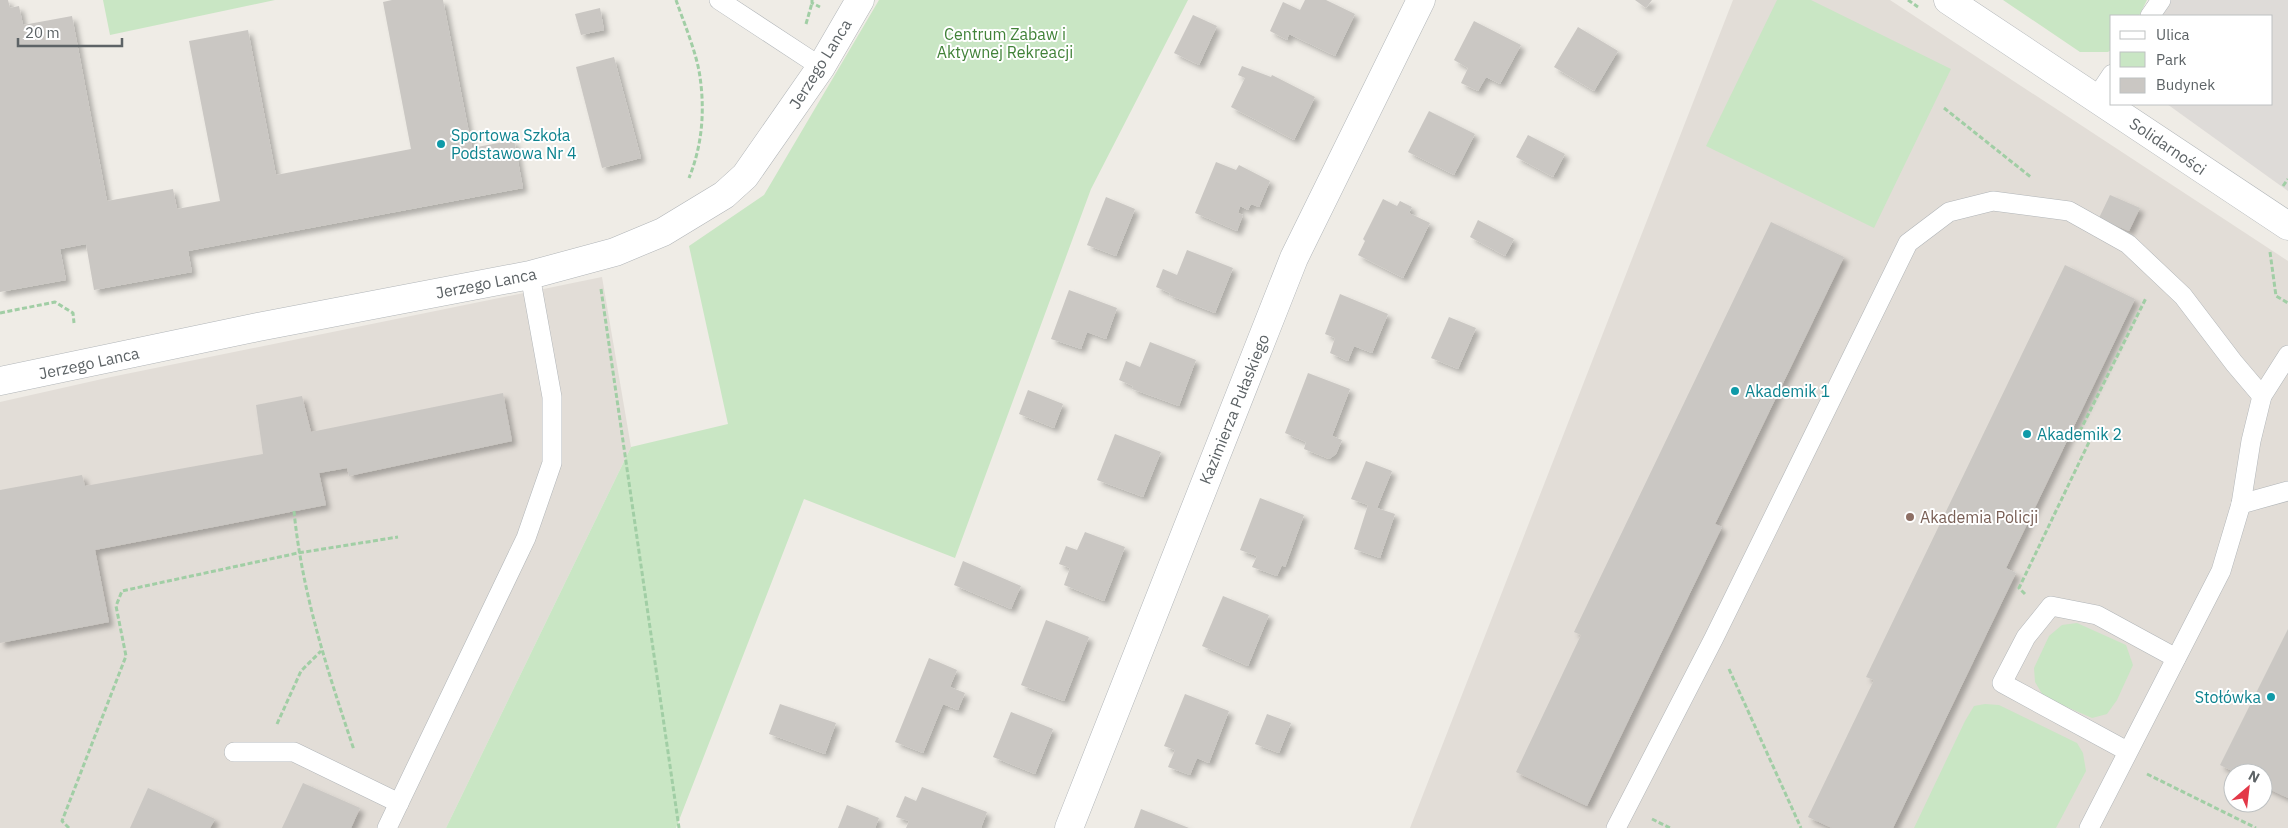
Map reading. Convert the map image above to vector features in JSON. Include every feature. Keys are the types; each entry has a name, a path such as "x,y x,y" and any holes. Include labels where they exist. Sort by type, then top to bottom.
{"street":[{"name":"Jerzego Lanca","path":"0,381 258,327 530,275 616,252 664,232 724,195 746,176 821,67 860,0"},
{"name":"Kazimierza Pułaskiego","path":"1069,828 1294,258 1421,0"},
{"name":"Solidarności","path":"1948,0 2288,226"}],"lane":[{"path":"719,0 821,67"},
{"path":"2151,15 2161,0"},
{"path":"2096,98 2110,77"},
{"path":"1616,828 1714,638 1908,243 1949,212 1993,201 2068,211 2128,244 2183,296 2234,363 2262,396"},
{"path":"387,828 526,538 552,463 552,397 530,275"},
{"path":"2090,828 2125,756 2221,571 2241,504 2251,442 2262,396 2288,355"},
{"path":"2241,504 2288,491"},
{"path":"2125,756 2002,683 2026,637 2051,606 2097,615 2176,658"},
{"path":"234,752 294,752 399,803"}],"path":[{"path":"676,0 700,76 703,127 697,158 688,181"},
{"path":"1944,108 2043,186 2068,211"},
{"path":"2044,615 2019,588 2091,438 2080,430 2146,299 2139,272 2145,260"},
{"path":"607,285 601,286 679,828"},
{"path":"0,313 55,302 73,313 74,323"},
{"path":"294,511 298,553 321,651 368,788"},
{"path":"69,828 62,821 126,656 116,606 122,591 298,553 398,537"},
{"path":"1714,638 1801,828"},
{"path":"263,752 301,671 321,651"},
{"path":"2125,756 2256,828"}],"shaded area":[{"name":"Akademia Policji","path":"1733,0 1890,0 2288,261 2288,828 1410,828"},
{"path":"2154,0 2288,0 2288,191 2168,105 2273,105 2273,15 2146,15"},
{"path":"602,277 631,447 446,828 0,828 0,402 111,377"}],"green space":[{"path":"103,0 275,0 110,35"},
{"name":"Centrum Zabaw i Aktywnej Rekreacji","path":"879,0 1188,0 1091,189 955,558 804,499 676,828 446,828 631,447 728,424 689,246 764,195"},
{"path":"1777,0 1811,0 1951,69 1874,228 1706,146"},
{"path":"2003,0 2147,0 2140,15 2110,15 2110,50 2080,52"},
{"path":"2077,623 2126,645 2133,665 2117,700 2107,714 2092,718 2044,697 2035,682 2034,668 2049,636 2062,625"},
{"path":"1985,704 1999,705 2077,743 2083,753 2086,771 2056,828 1914,828 1965,721 1974,706"}],"building":[{"name":"Sportowa Szkoła Podstawowa Nr 4","path":"0,0 8,0 10,8 19,6 23,25 72,16 107,201 173,189 177,209 220,201 189,41 248,30 276,175 411,149 383,2 392,0 443,0 472,148 514,140 523,188 188,251 192,272 94,290 86,244 60,249 66,280 0,292"},
{"path":"1305,0 1326,0 1355,14 1335,56 1289,34 1287,40 1270,31 1283,2 1300,10"},
{"path":"1635,0 1652,0 1646,8"},
{"path":"600,8 604,30 581,35 575,14"},
{"path":"1193,15 1217,26 1199,65 1174,53"},
{"path":"1474,21 1521,45 1500,84 1486,77 1478,91 1461,83 1468,68 1454,60"},
{"path":"1578,27 1618,51 1594,91 1554,67"},
{"path":"614,57 641,158 602,168 576,67"},
{"path":"1242,66 1271,77 1272,75 1315,97 1294,140 1231,107 1245,78 1238,75"},
{"path":"1429,111 1475,134 1454,175 1408,152"},
{"path":"1528,135 1565,154 1553,177 1516,157"},
{"path":"1216,162 1236,170 1239,165 1270,181 1259,207 1251,204 1248,210 1240,206 1238,213 1243,215 1237,231 1195,213"},
{"path":"2110,195 2140,208 2129,231 2099,218"},
{"path":"1106,197 1135,209 1116,256 1087,245"},
{"path":"1383,199 1397,206 1400,201 1412,207 1409,213 1430,223 1403,278 1358,255 1365,241 1363,239"},
{"path":"1478,220 1514,239 1505,256 1470,237"},
{"name":"Akademik 1","path":"1771,222 1844,257 1715,524 1722,527 1587,806 1516,772 1581,635 1574,632"},
{"path":"1187,250 1233,268 1215,313 1169,295 1170,293 1156,287 1163,269 1177,275"},
{"name":"Akademik 2","path":"2065,265 2135,299 2006,568 2016,573 1893,828 1832,828 1808,817 1874,680 1866,677"},
{"path":"1069,290 1117,308 1106,339 1087,332 1081,349 1051,339"},
{"path":"1340,294 1388,314 1372,353 1354,346 1348,361 1330,353 1335,338 1325,334"},
{"path":"1449,317 1476,328 1458,369 1431,358"},
{"path":"1150,342 1196,360 1179,406 1132,389 1133,386 1119,380 1126,361 1140,367"},
{"path":"1308,373 1350,389 1332,436 1342,440 1336,454 1329,459 1304,449 1306,442 1285,433"},
{"path":"1028,390 1063,404 1054,428 1019,414"},
{"path":"503,393 512,441 349,476 347,468 319,473 326,505 95,550 109,622 0,643 0,490 82,475 85,486 263,454 256,405 302,396 311,432"},
{"path":"1115,434 1161,452 1143,497 1097,480"},
{"path":"1366,461 1392,471 1377,508 1395,514 1380,558 1354,549 1368,505 1351,499"},
{"path":"1260,498 1304,515 1285,567 1282,565 1277,576 1252,567 1257,556 1240,550"},
{"path":"1085,532 1125,547 1104,601 1064,585 1070,568 1059,564 1066,546 1077,550"},
{"path":"963,561 1021,586 1011,609 954,585"},
{"path":"1223,596 1269,615 1248,666 1202,646"},
{"path":"1046,620 1089,637 1064,701 1021,685"},
{"name":"Stołówka","path":"2288,629 2288,798 2273,791 2273,763 2223,763 2223,766 2220,765"},
{"path":"929,658 957,670 950,687 965,693 958,710 943,704 923,753 895,742"},
{"path":"1185,694 1229,711 1209,763 1197,758 1190,775 1168,767 1175,750 1164,746"},
{"path":"780,704 836,723 825,754 769,734"},
{"path":"1011,712 1053,729 1035,774 993,757"},
{"path":"1267,714 1291,723 1279,753 1255,744"},
{"path":"303,783 360,808 351,828 282,828"},
{"path":"922,787 987,812 981,828 906,828 909,821 896,817 905,796 916,801"},
{"path":"148,788 215,819 210,828 130,828"},
{"path":"847,805 879,818 875,828 838,828"},
{"path":"1141,809 1189,828 1134,828"}],"place":[{"name":"Sportowa Szkoła Podstawowa Nr 4","path":"441,144"},
{"name":"Akademik 1","path":"1735,391"},
{"name":"Akademik 2","path":"2027,434"},
{"name":"Akademia Policji","path":"1910,517"},
{"name":"Stołówka","path":"2271,697"}]}
